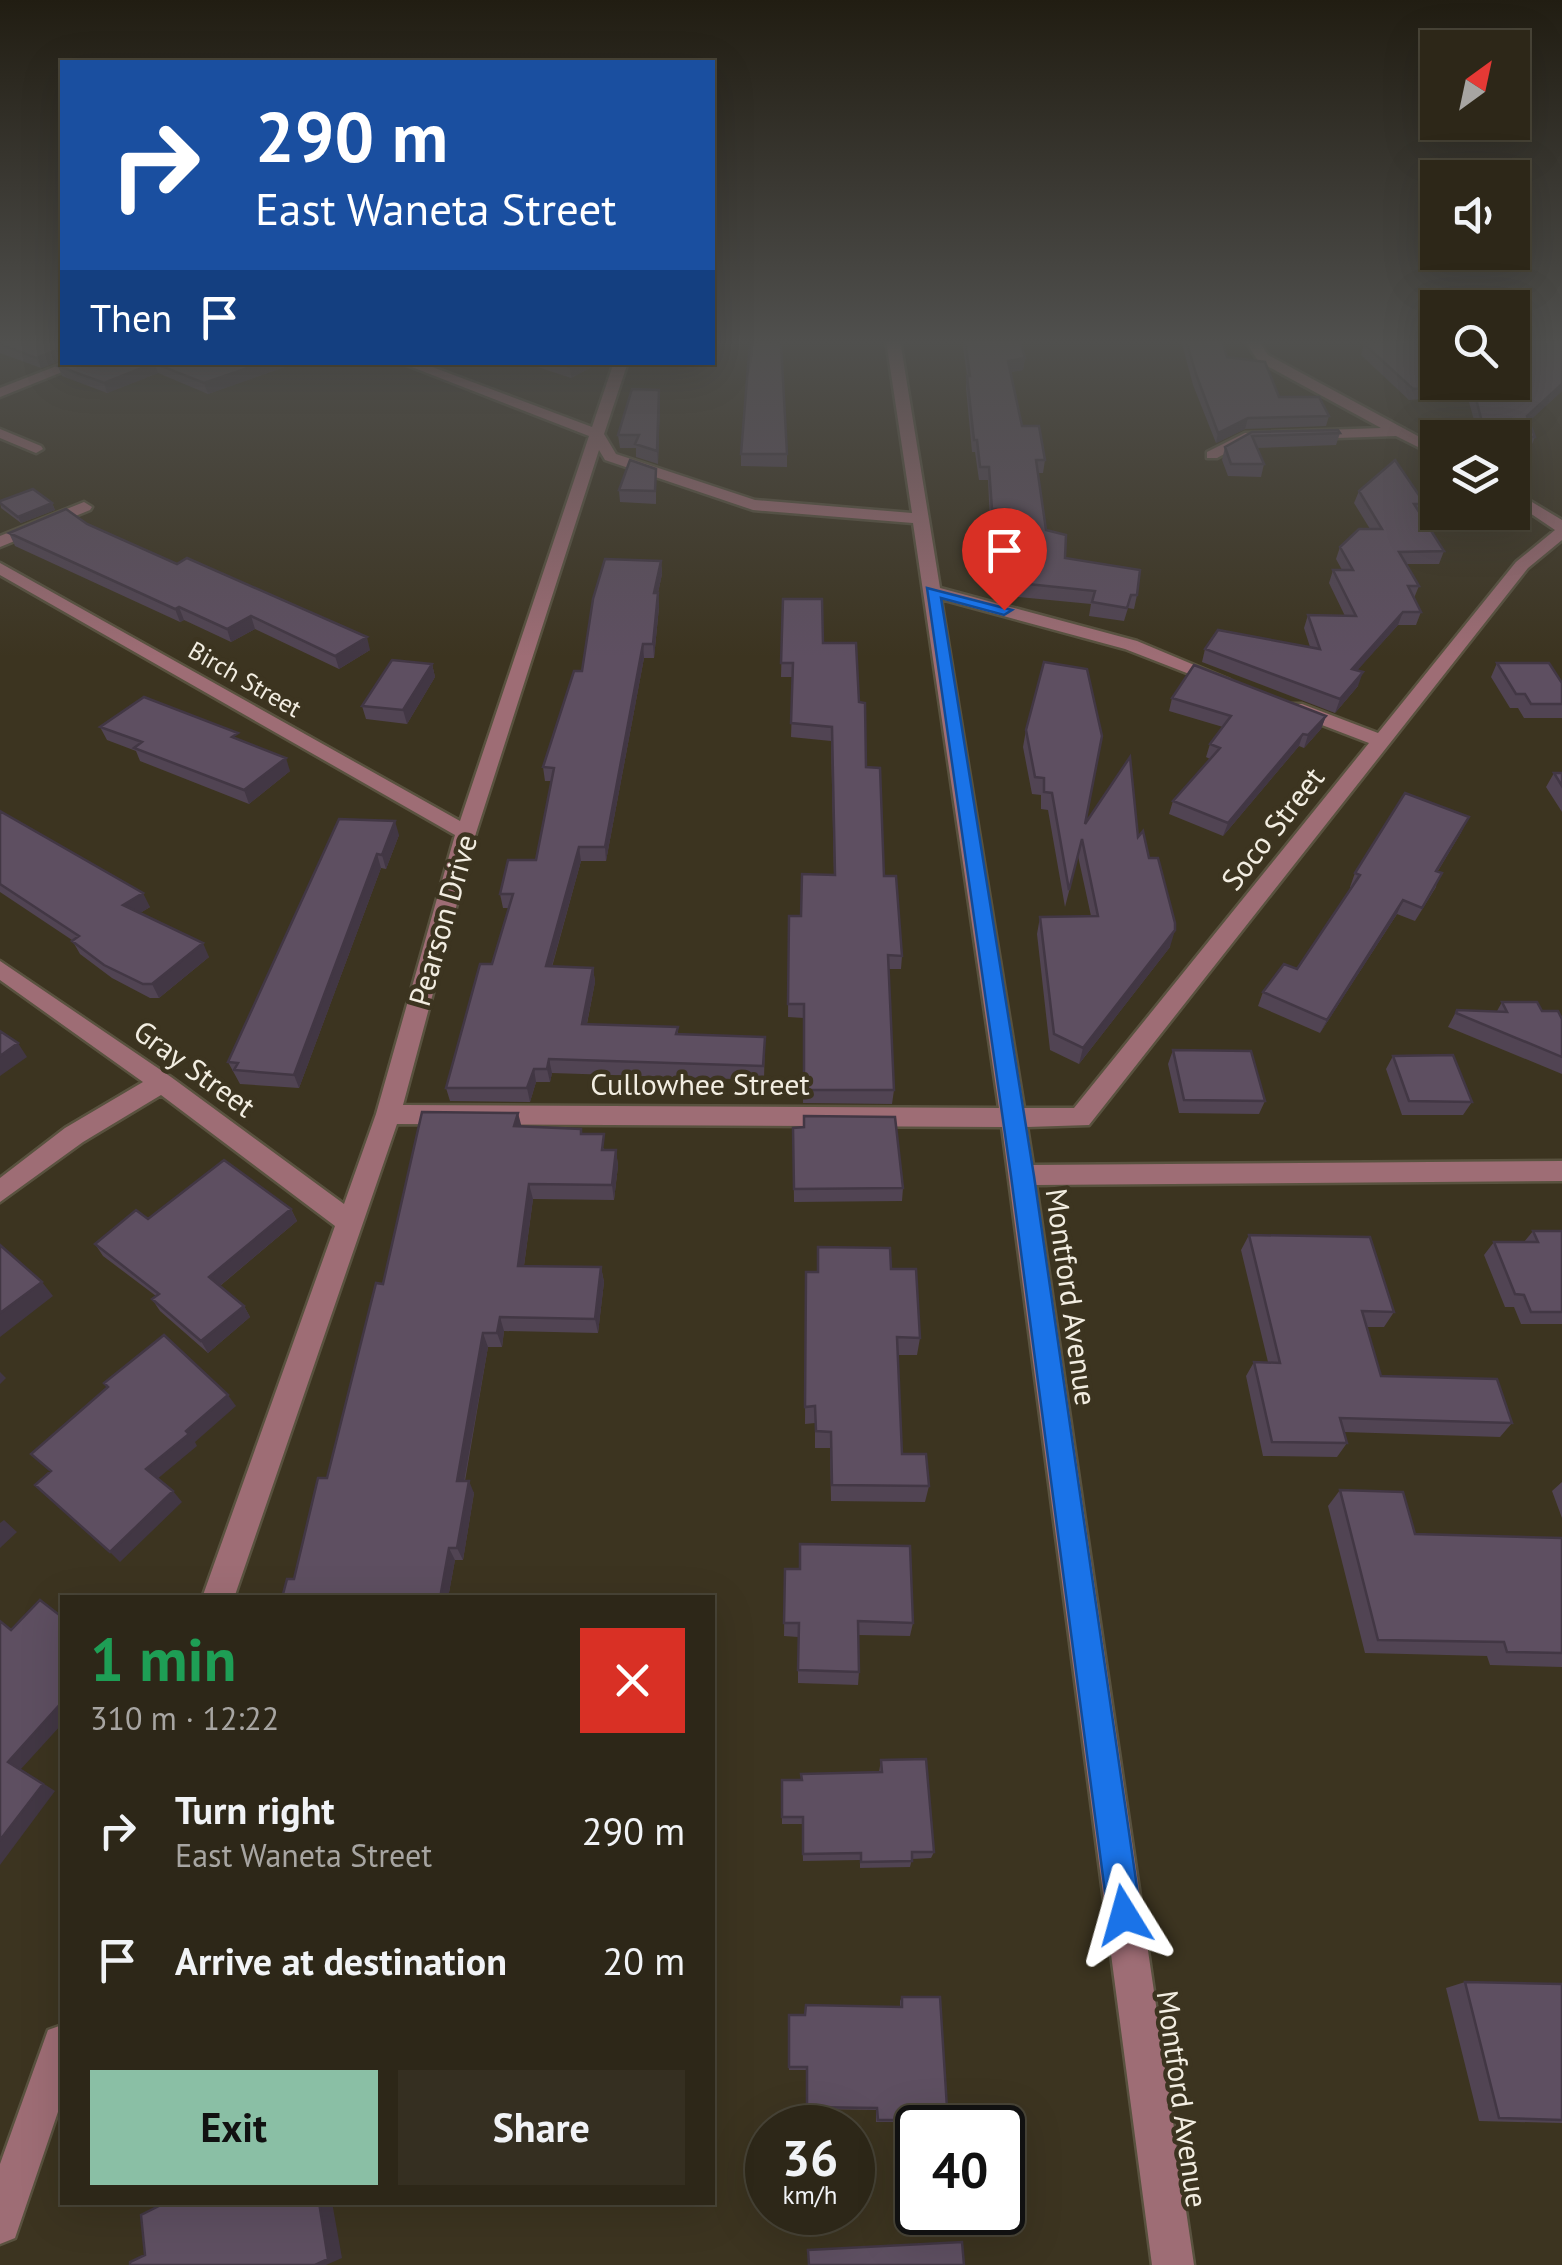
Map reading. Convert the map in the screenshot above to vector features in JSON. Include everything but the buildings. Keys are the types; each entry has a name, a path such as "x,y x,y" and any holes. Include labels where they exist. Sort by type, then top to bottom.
{"street":[{"path":"27,446 36,450"},
{"name":"Pearson Drive","path":"219,1595 388,1114 466,833 593,446"},
{"path":"603,446 610,458 752,505 922,519"},
{"name":"Montford Avenue","path":"910,446 1022,1176 1173,2265"},
{"path":"1212,455 1229,446"},
{"path":"0,542 84,507"},
{"path":"1530,507 1562,530"},
{"name":"Soco Street","path":"1012,1117 1080,1118 1522,564 1562,530"},
{"name":"Birch Street","path":"0,568 466,833"},
{"path":"932,591 1130,645 1237,686"},
{"path":"1273,700 1380,740"},
{"name":"Gray Street","path":"0,969 349,1222"},
{"path":"0,1192 74,1135 162,1083"},
{"name":"Cullowhee Street","path":"388,1114 1012,1117"},
{"path":"1022,1176 1562,1171"},
{"path":"0,2223 60,2050"}],"route":[{"path":"1004,610 932,591 1022,1176 1124,1915"}]}
